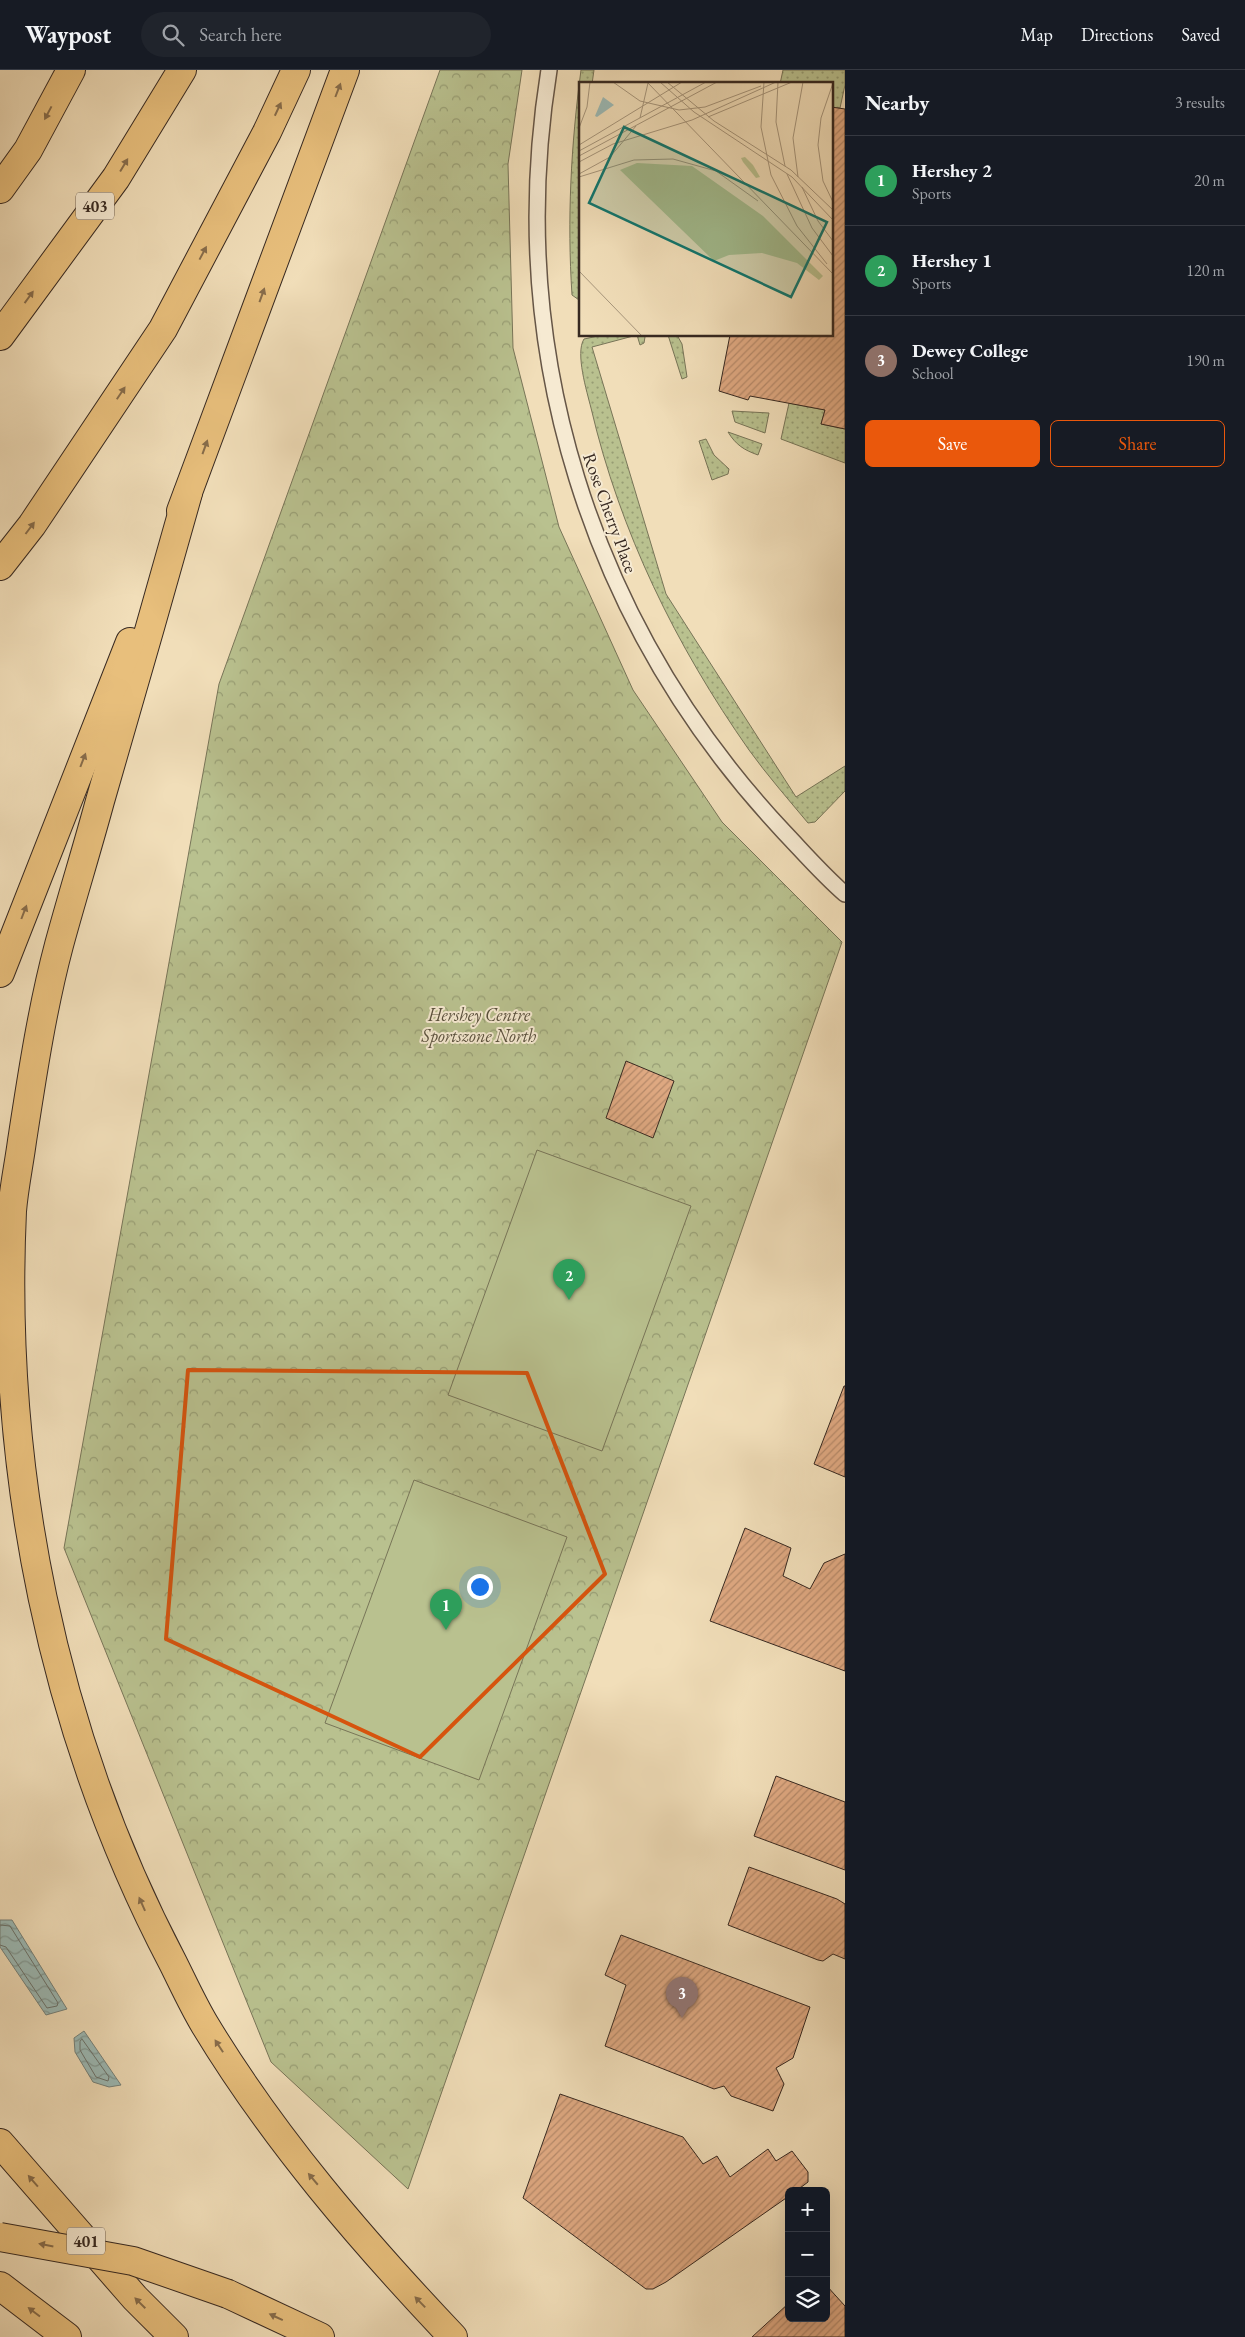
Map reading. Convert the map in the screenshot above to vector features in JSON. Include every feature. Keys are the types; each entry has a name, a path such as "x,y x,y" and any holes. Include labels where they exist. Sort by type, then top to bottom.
{"highway":[{"path":"0,189 28,150 71,70"},
{"name":"403","path":"0,336 116,178 182,70"},
{"path":"0,566 32,525 163,329 268,132 296,70"},
{"path":"0,973 188,493 346,70"},
{"path":"188,493 58,950 31,1080 12,1208 7,1301 10,1393 18,1481 33,1574 53,1662 92,1783 112,1837 148,1916 204,2022 257,2104 308,2173 403,2284 453,2337"},
{"name":"401","path":"0,2143 135,2298 174,2337"},
{"path":"0,2237 133,2261 228,2294 320,2337"},
{"path":"0,2286 67,2337"}],"street":[{"name":"Rose Cherry Place","path":"549,70 538,151 540,287 543,328 566,444 583,500 622,598 678,699 710,745 763,809 845,894"}],"highlighted area":[{"path":"188,1370 527,1373 605,1574 420,1757 166,1639"}],"green space":[{"name":"Hershey Centre Sportszone North","path":"440,70 522,70 508,164 513,348 559,527 633,690 722,822 842,942 408,2189 271,2062 64,1548 219,684"},
{"path":"581,70 594,70 592,82 580,82"},
{"path":"783,70 845,70 845,85 840,108 832,107 832,82 780,82"},
{"path":"579,89 579,300 572,295 570,238 572,154"},
{"path":"598,336 633,336 592,347 666,594 796,797 845,766 845,791 815,822 808,823 763,769 722,711 675,629 654,586 634,543 603,454 581,363 584,339"},
{"path":"637,336 644,336 644,343 640,345"},
{"path":"668,336 678,336 682,344 687,377 682,379"},
{"path":"789,403 825,410 821,424 845,429 845,463 781,439"},
{"path":"732,411 769,413 765,433 735,422"},
{"path":"728,432 762,444 758,455 741,446"},
{"path":"706,439 714,455 729,469 728,474 712,480 699,441"},
{"path":"537,1150 691,1206 602,1451 448,1395"},
{"path":"414,1480 567,1537 479,1780 325,1723"}],"water":[{"path":"0,1920 12,1920 67,2009 46,2015 0,1947"},
{"path":"84,2031 121,2085 109,2087 93,2082 75,2052 74,2038"}],"building":[{"path":"832,107 845,109 845,429 821,424 825,410 750,396 748,400 719,391 730,336 832,336"},
{"path":"626,1061 674,1081 653,1138 606,1118"},
{"path":"845,1386 845,1477 814,1464"},
{"path":"745,1528 791,1548 783,1576 810,1589 824,1563 845,1554 845,1671 710,1621"},
{"path":"776,1776 845,1802 845,1870 754,1836"},
{"path":"749,1867 837,1899 845,1904 845,1959 833,1954 823,1961 818,1960 728,1925"},
{"path":"621,1935 810,2007 793,2058 776,2068 784,2084 773,2111 731,2096 724,2086 714,2089 605,2046 626,1985 605,1975"},
{"path":"560,2094 683,2137 703,2164 717,2156 730,2177 768,2149 776,2161 792,2151 808,2172 808,2182 801,2187 785,2187 785,2199 666,2282 653,2289 646,2289 523,2198"},
{"path":"830,2289 845,2306 845,2337 752,2337 785,2307 785,2322 830,2322"}],"place":[{"name":"Hershey 1","path":"569,1300"},
{"name":"Hershey 2","path":"446,1630"},
{"name":"Dewey College","path":"682,2018"}]}
